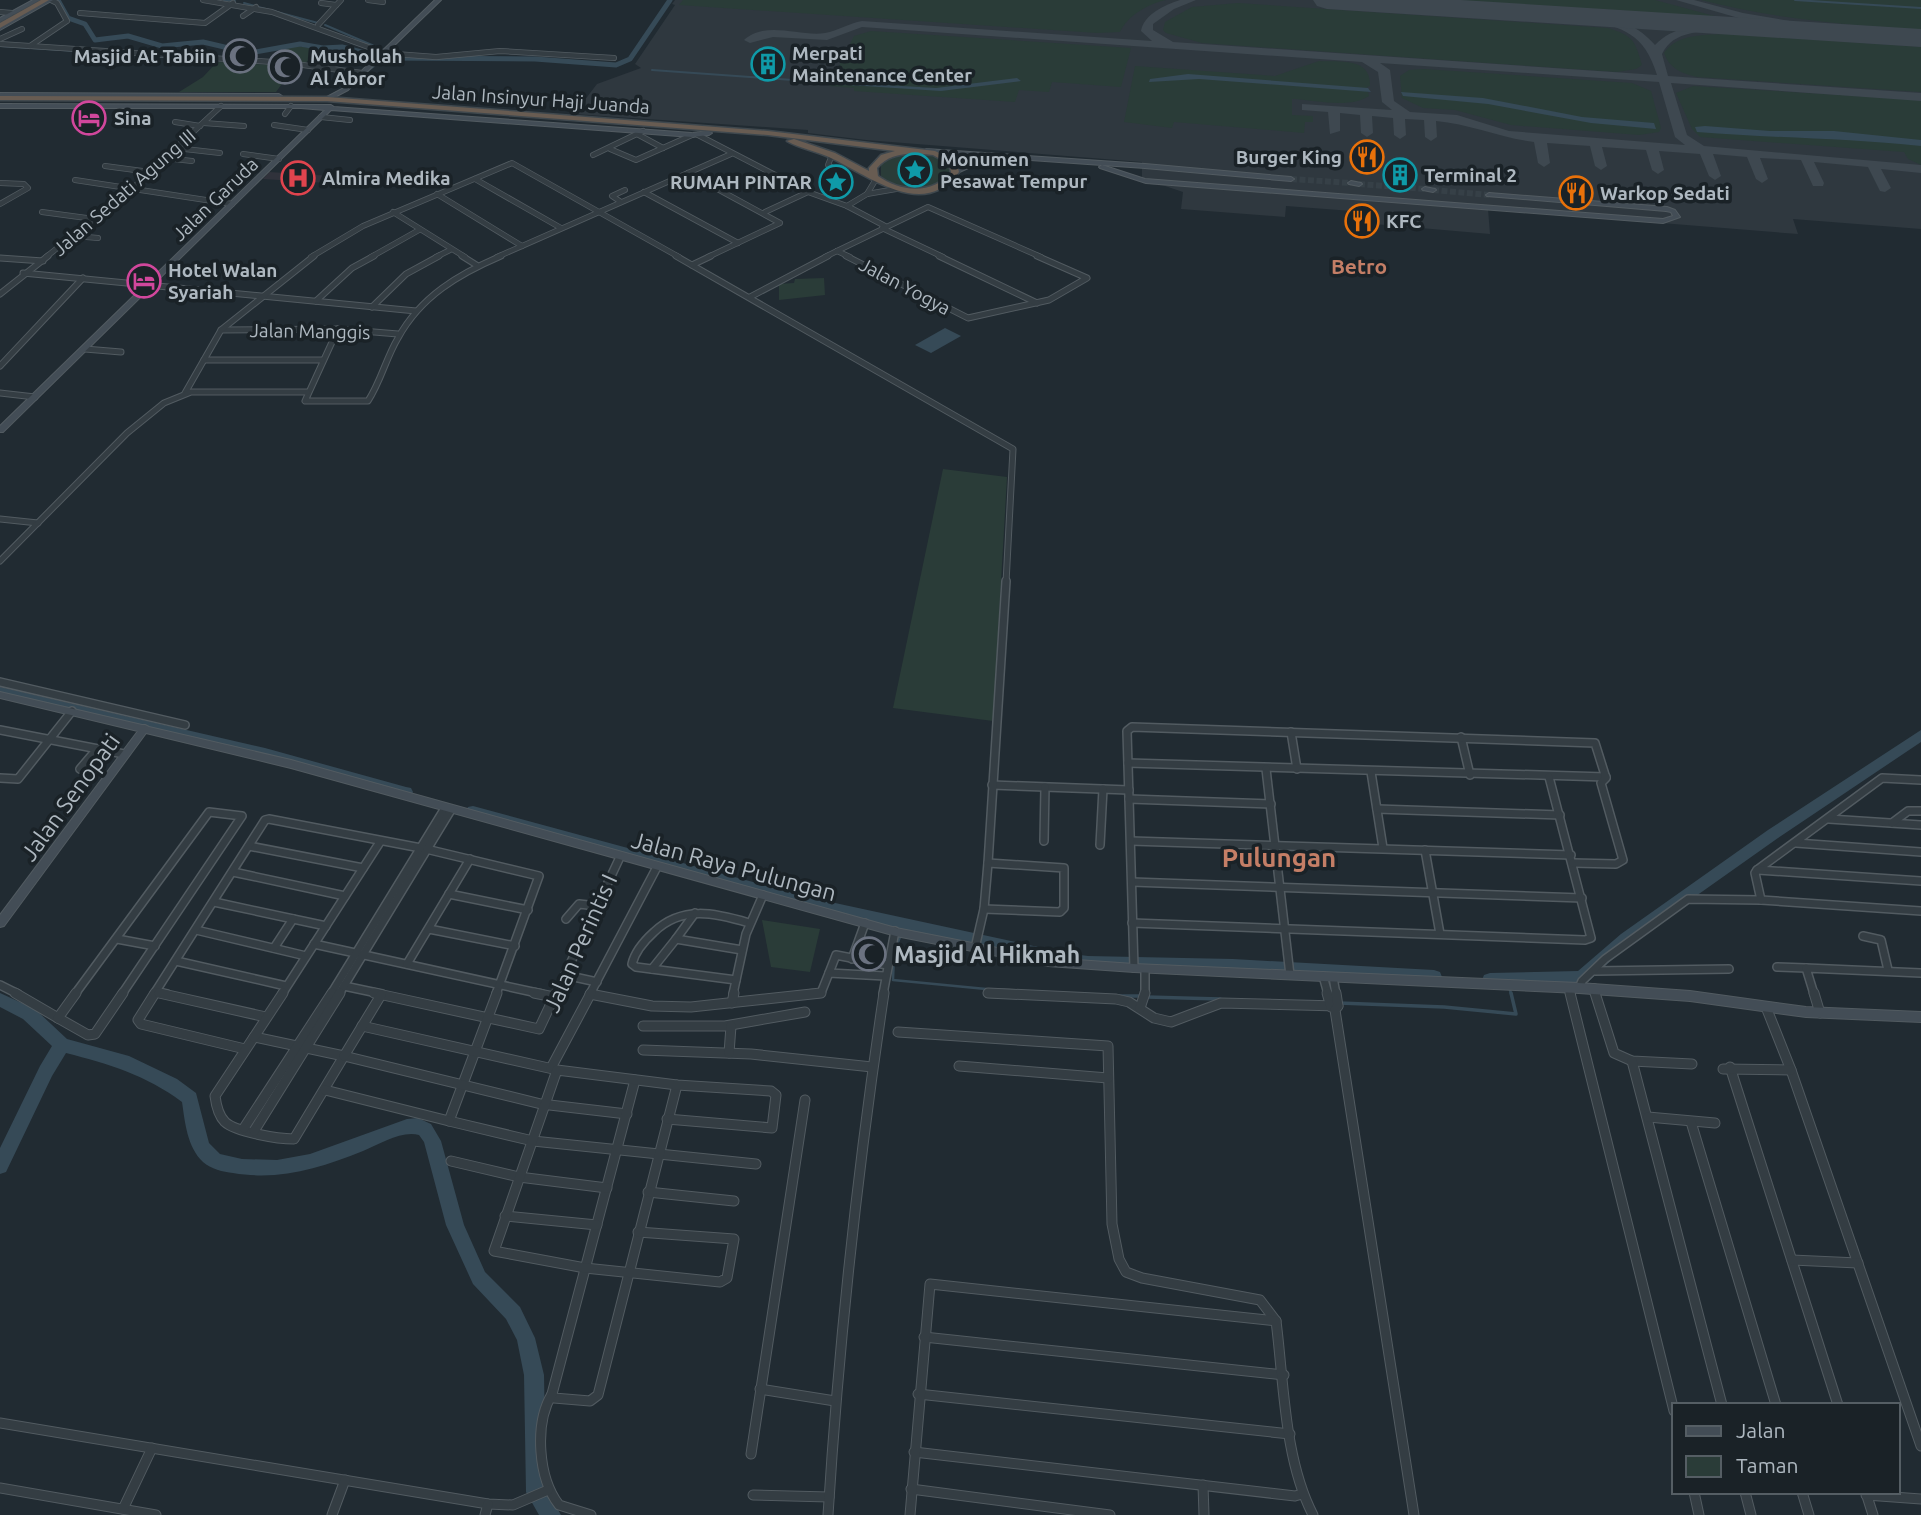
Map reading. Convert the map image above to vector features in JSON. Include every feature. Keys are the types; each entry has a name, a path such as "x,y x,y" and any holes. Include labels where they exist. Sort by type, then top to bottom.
{"highway":[{"path":"22,12 39,0"},
{"path":"0,24 49,0"},
{"name":"Jalan Insinyur Haji Juanda","path":"0,100 128,104 199,101 467,111"},
{"name":"Jalan Insinyur Haji Juanda","path":"0,100 329,103 345,100 709,133 797,142 832,155 896,188"},
{"name":"Jalan Insinyur Haji Juanda","path":"690,132 792,135 926,151"},
{"path":"875,178 873,168 879,159 910,150"},
{"path":"896,188 915,190 939,186 950,180 955,172 948,159 926,151"}],"street":[{"path":"0,24 12,13 39,0"},
{"path":"0,24 49,0 57,3 67,21 30,46"},
{"path":"203,0 241,2 318,25 382,53 414,57 459,56 492,51 614,58"},
{"path":"318,25 341,0"},
{"path":"368,0 383,2"},
{"path":"329,103 438,0"},
{"path":"80,13 206,23 233,3"},
{"path":"321,3 336,5"},
{"path":"243,16 256,7"},
{"path":"118,17 125,11"},
{"path":"0,12 12,13"},
{"path":"161,20 171,12"},
{"path":"0,44 288,63 362,73"},
{"path":"345,100 346,89"},
{"path":"0,100 279,96"},
{"name":"Jalan Insinyur Haji Juanda","path":"128,104 221,106 329,103 640,132 709,133"},
{"name":"Jalan Garuda","path":"0,430 279,159 321,117 329,103"},
{"path":"285,114 297,105"},
{"name":"Jalan Sedati Agung III","path":"0,294 133,188 221,106"},
{"path":"321,117 350,120"},
{"path":"175,122 244,126"},
{"path":"274,125 308,130"},
{"path":"593,155 640,132 663,148"},
{"path":"610,149 634,161 690,132 808,191 847,206 883,227 1038,303 1049,300 1087,278 933,207 924,208 883,227 750,297"},
{"path":"176,148 220,153"},
{"path":"926,151 1216,173 1291,176"},
{"path":"243,153 279,159"},
{"path":"338,329 304,399 308,402 368,401 398,334 415,311 445,284 596,211 732,153"},
{"path":"831,167 828,165 832,155"},
{"path":"955,172 976,160 990,157 1092,165 1144,181 1665,221 1676,217 1668,209 1489,192"},
{"path":"165,158 192,161"},
{"path":"185,393 221,330 266,296 286,275 323,249 393,212 513,164 1005,442 1013,449 988,863 984,909 976,941"},
{"path":"105,166 150,172"},
{"path":"688,173 765,212 780,223 692,265"},
{"path":"867,194 875,178"},
{"path":"475,179 561,228"},
{"path":"75,180 232,204"},
{"path":"0,183 24,184 28,188 0,204"},
{"path":"847,206 867,194 896,188"},
{"path":"621,202 612,196 625,190"},
{"path":"765,212 808,191"},
{"path":"645,192 738,243"},
{"path":"437,194 522,246"},
{"path":"42,212 94,219"},
{"path":"393,212 478,266"},
{"path":"316,301 352,268 419,230"},
{"path":"74,235 97,238"},
{"path":"372,307 406,274 450,250"},
{"name":"Jalan Yogya","path":"838,251 965,317 973,319 1038,303"},
{"path":"0,258 44,261"},
{"path":"23,273 415,311"},
{"path":"0,366 83,278"},
{"name":"Jalan Manggis","path":"221,330 338,329 398,334"},
{"path":"85,349 121,352"},
{"path":"204,360 322,360"},
{"path":"0,561 149,413 185,393 307,392"},
{"path":"0,393 35,397"},
{"path":"0,519 38,523"},
{"path":"0,682 185,725"},
{"name":"Jalan Raya Pulungan","path":"0,695 145,727 291,764 898,932 976,941 1048,962 1138,967 1289,969 1328,977 1548,986 1595,992 1690,996 1767,1010 1921,1017"},
{"path":"0,778 18,779 72,711"},
{"name":"Jalan Senopati","path":"0,923 145,727"},
{"path":"1140,1008 1145,993 1133,955 1126,731 1132,727 1595,743 1605,777"},
{"path":"0,730 124,754"},
{"path":"1291,732 1297,769"},
{"path":"1461,737 1469,775"},
{"path":"80,769 97,749"},
{"path":"1128,763 1605,777"},
{"path":"1266,769 1289,969"},
{"path":"1371,772 1383,848"},
{"path":"1132,923 1585,940 1591,938 1583,898 1549,777"},
{"path":"1131,841 1383,848 1616,864 1623,860 1601,783 1605,777"},
{"path":"1761,900 1755,873 1757,870 1882,778 1921,780"},
{"path":"992,785 1129,790"},
{"path":"1044,841 1045,787"},
{"path":"1100,845 1103,789"},
{"path":"1129,799 1271,804"},
{"path":"254,1131 357,954 448,809"},
{"path":"1377,809 1560,815"},
{"path":"1892,823 1908,811 1921,811"},
{"path":"0,985 33,1000 57,1019 88,1035 95,1034 241,816 209,812 57,1019"},
{"path":"1829,818 1921,825"},
{"path":"245,1049 138,1023 265,820 422,849 539,876 449,1121"},
{"path":"380,842 215,1098 226,1122 262,1135 294,1139 381,995"},
{"path":"1796,843 1921,852"},
{"path":"249,846 363,868"},
{"path":"1425,850 1440,934"},
{"name":"Jalan Perintis I","path":"488,1018 540,1029 620,857"},
{"path":"407,964 470,859"},
{"path":"984,909 1060,912 1064,908 1064,868 988,863"},
{"path":"638,1232 730,1238 735,1242 724,1281 585,1268 495,1253 554,1069 657,867"},
{"path":"1757,870 1921,881"},
{"path":"233,872 345,896"},
{"path":"1132,882 1279,885 1583,898"},
{"path":"449,894 528,910"},
{"path":"732,1003 749,923 763,895"},
{"path":"1672,1403 1572,990 1636,935 1685,900 1761,900 1921,911"},
{"path":"214,902 326,926"},
{"path":"566,919 579,904 597,906"},
{"path":"736,980 633,966 633,956 655,928 672,916 695,913 729,917 749,923"},
{"path":"652,969 695,913"},
{"path":"274,948 293,919"},
{"path":"852,958 865,923"},
{"path":"429,929 515,946"},
{"path":"196,930 306,956"},
{"path":"828,1515 835,1401 872,1067 882,1016 887,965 898,932"},
{"path":"1863,936 1881,940 1888,970"},
{"path":"117,939 155,946"},
{"path":"676,939 742,950"},
{"path":"314,944 554,997"},
{"path":"244,1128 304,1047 344,986 357,954"},
{"path":"590,995 672,1007 732,1003 821,993 834,955 887,965"},
{"path":"176,961 286,986"},
{"path":"1777,967 1921,973"},
{"path":"1806,968 1820,1013"},
{"path":"1595,971 1729,969"},
{"path":"830,973 885,976"},
{"path":"565,975 597,982"},
{"path":"1328,977 1414,1515"},
{"path":"344,986 488,1018"},
{"path":"157,992 266,1017"},
{"path":"1595,992 1612,1051 1632,1061 1692,1064"},
{"path":"988,993 1116,999 1140,1008 1154,1018 1171,1022 1221,1003 1333,1004"},
{"path":"1767,1010 1791,1070 1921,1446"},
{"path":"643,1026 731,1026 805,1012"},
{"path":"362,1026 554,1069 677,1085 775,1092 773,1125 768,1128 667,1119"},
{"path":"729,1053 731,1026"},
{"path":"898,1032 1108,1046 1112,1224 1119,1259 1126,1272 1143,1278 1260,1300 1276,1321 1290,1434 1302,1494 1312,1515"},
{"path":"254,1037 544,1105 627,1114"},
{"path":"643,1050 729,1053 872,1067"},
{"path":"1632,1061 1721,1403"},
{"path":"959,1066 1108,1078"},
{"path":"1791,1070 1727,1068 1837,1403"},
{"path":"591,1515 559,1506 548,1490 541,1433 545,1404 552,1394 635,1080"},
{"path":"552,1394 559,1399 590,1401 597,1398 677,1085"},
{"path":"325,1090 533,1141 756,1164"},
{"path":"751,1454 805,1100"},
{"path":"1648,1117 1715,1123"},
{"path":"1691,1122 1775,1403"},
{"path":"451,1161 519,1177 607,1188"},
{"path":"648,1192 734,1201"},
{"path":"505,1216 597,1226"},
{"path":"1792,1260 1858,1263"},
{"path":"910,1515 918,1394 930,1284 1276,1321"},
{"path":"924,1338 1284,1375"},
{"path":"760,1389 835,1401"},
{"path":"918,1394 1290,1434"},
{"path":"0,1423 488,1504 508,1506 548,1490"},
{"path":"124,1509 152,1448"},
{"path":"914,1452 1295,1496 1302,1494"},
{"path":"332,1515 345,1480"},
{"path":"1203,1485 1204,1515"},
{"path":"0,1488 156,1515"},
{"path":"911,1489 1110,1515"},
{"path":"1694,1494 1699,1515"},
{"path":"1746,1494 1751,1515"},
{"path":"1803,1494 1809,1515"},
{"path":"1873,1515 1866,1494 1921,1499"},
{"path":"753,1495 829,1497"},
{"path":"485,1515 488,1504"}],"shaded area":[{"path":"675,0 1921,0 1921,229 1793,219 1798,234 1488,209 1490,234 1351,222 1352,211 1286,206 1285,217 1181,209 1183,192 1142,183 1142,162 866,140 808,133 808,130 574,114 597,84 641,68 635,64 675,5 672,4"},
{"name":"Almira Medika","path":"269,172 332,176 327,183 263,179"}],"green space":[{"path":"683,0 1166,0 1139,11 1128,20 1120,32 1097,33 679,5"},
{"path":"1452,0 1655,0 1718,17"},
{"path":"1701,0 1921,0 1921,30 1783,17"},
{"path":"1238,3 1608,28 1632,40 1642,65 1636,69 1617,72 1202,43 1163,30 1165,22 1192,7"},
{"path":"871,31 1131,48 1121,87 1052,82 1049,92 1019,90 1015,102 854,91 854,88 829,86 854,36"},
{"path":"1728,34 1921,47 1921,92 1697,77 1677,70 1669,63 1664,53 1684,38"},
{"path":"286,47 322,50 305,63 275,61"},
{"path":"1319,61 1345,62 1360,66 1369,77 1369,96 1342,103 1292,99 1292,115 1313,116 1313,122 1305,122 1304,133 1174,122 1172,128 1124,122 1135,66 1275,76"},
{"path":"217,62 295,66 276,92 179,92 203,77"},
{"path":"1409,70 1632,83 1651,91 1661,128 1659,132 1639,135 1511,125 1455,110 1423,108 1402,98 1400,76"},
{"path":"1693,86 1921,100 1921,165 1908,159 1904,152 1700,137 1692,129 1676,93"},
{"path":"915,153 936,155 950,164 950,174 935,184 916,188 897,185 881,176 881,165 894,156"},
{"path":"824,278 825,295 779,300 779,284 794,283 795,279"},
{"path":"943,469 1007,477 993,721 893,708"},
{"path":"762,920 820,929 810,972 771,967"}],"water":[{"path":"1188,74 1368,88 1371,92 1199,79 1149,82 1150,79"},
{"path":"1017,78 1021,81 941,91 833,84 936,88"},
{"path":"1401,92 1483,98 1582,117 1654,123 1656,129 1591,123 1488,104 1403,96"},
{"path":"1695,127 1770,131 1834,131 1921,140 1921,146 1697,132"},
{"path":"945,328 961,336 931,353 915,345"}],"waterway":[{"path":"58,0 68,18 85,24 95,40 128,36 162,46 203,42 250,53 300,44 323,48 342,47 385,58 535,59 616,65 630,59 670,0"},
{"path":"224,0 235,1"},
{"path":"1795,0 1921,8"},
{"path":"244,3 318,23"},
{"path":"325,25 386,51"},
{"path":"0,46 182,58"},
{"path":"365,73 385,58"},
{"path":"652,70 834,83"},
{"path":"0,692 265,753 406,792"},
{"path":"1490,980 1582,977 1626,938 1773,834 1921,735"},
{"path":"473,811 812,904 1066,959 1088,962 1233,965 1434,977"},
{"path":"904,926 894,953 893,980 986,989"},
{"path":"1510,990 1511,994"},
{"path":"1339,1003 1444,1007 1516,1014 1511,993"},
{"path":"1119,996 1140,996"},
{"path":"1147,997 1220,999"},
{"path":"0,1000 29,1014 62,1045"},
{"path":"0,1166 46,1071 62,1045"},
{"path":"62,1045 123,1061 171,1084 190,1098 199,1142 210,1157 223,1164 260,1169 294,1166 327,1157 402,1128 418,1126 425,1129 432,1141 455,1225 479,1278 513,1313 526,1338 534,1375 536,1492 551,1515"}],"taxiway":[{"path":"1168,43 1158,40 1147,31 1148,23 1170,7 1191,0"},
{"path":"1681,0 1742,16 1843,33"},
{"path":"1588,17 1627,27 1643,38 1656,54"},
{"path":"750,40 764,34 827,36 862,24 1664,79"},
{"path":"1656,54 1667,39 1684,31 1723,26"},
{"path":"1656,54 1664,79"},
{"path":"1366,60 1384,70 1388,102 1406,114"},
{"path":"1664,79 1921,97"},
{"path":"1664,79 1681,137 1700,149"},
{"path":"1306,107 1334,109"},
{"path":"1334,109 1366,112"},
{"path":"1334,109 1334,131"},
{"path":"1366,112 1399,114"},
{"path":"1366,112 1367,133"},
{"path":"1399,114 1430,117"},
{"path":"1399,114 1400,135"},
{"path":"1430,117 1457,119 1508,135 1540,139"},
{"path":"1430,117 1431,137"},
{"path":"1540,139 1651,147"},
{"path":"1540,139 1544,163"},
{"path":"1595,143 1601,166"},
{"path":"1651,147 1705,150"},
{"path":"1651,147 1658,170"},
{"path":"1705,150 1752,153"},
{"path":"1705,150 1715,176"},
{"path":"1752,153 1806,157"},
{"path":"1752,153 1762,179"},
{"path":"1806,157 1872,164"},
{"path":"1806,157 1818,183"},
{"path":"1872,164 1921,169"},
{"path":"1872,164 1885,188"}],"runway":[{"path":"1327,0 1921,38"}],"tunnel":[{"path":"1291,179 1351,183"},
{"path":"1359,184 1425,189"},
{"path":"1433,190 1489,195"}],"place":[{"name":"Masjid At Tabiin","path":"240,56"},
{"name":"Merpati Maintenance Center","path":"768,64"},
{"name":"Mushollah Al Abror","path":"285,67"},
{"name":"Sina","path":"89,118"},
{"name":"Burger King","path":"1367,157"},
{"name":"Monumen Pesawat Tempur","path":"915,170"},
{"name":"Terminal 2","path":"1400,175"},
{"name":"Almira Medika","path":"298,178"},
{"name":"RUMAH PINTAR","path":"836,182"},
{"name":"Warkop Sedati","path":"1576,193"},
{"name":"KFC","path":"1362,221"},
{"name":"Hotel Walan Syariah","path":"144,281"},
{"name":"Masjid Al Hikmah","path":"869,954"}],"district":[{"name":"Betro","path":"1359,266"},
{"name":"Pulungan","path":"1279,857"}]}
